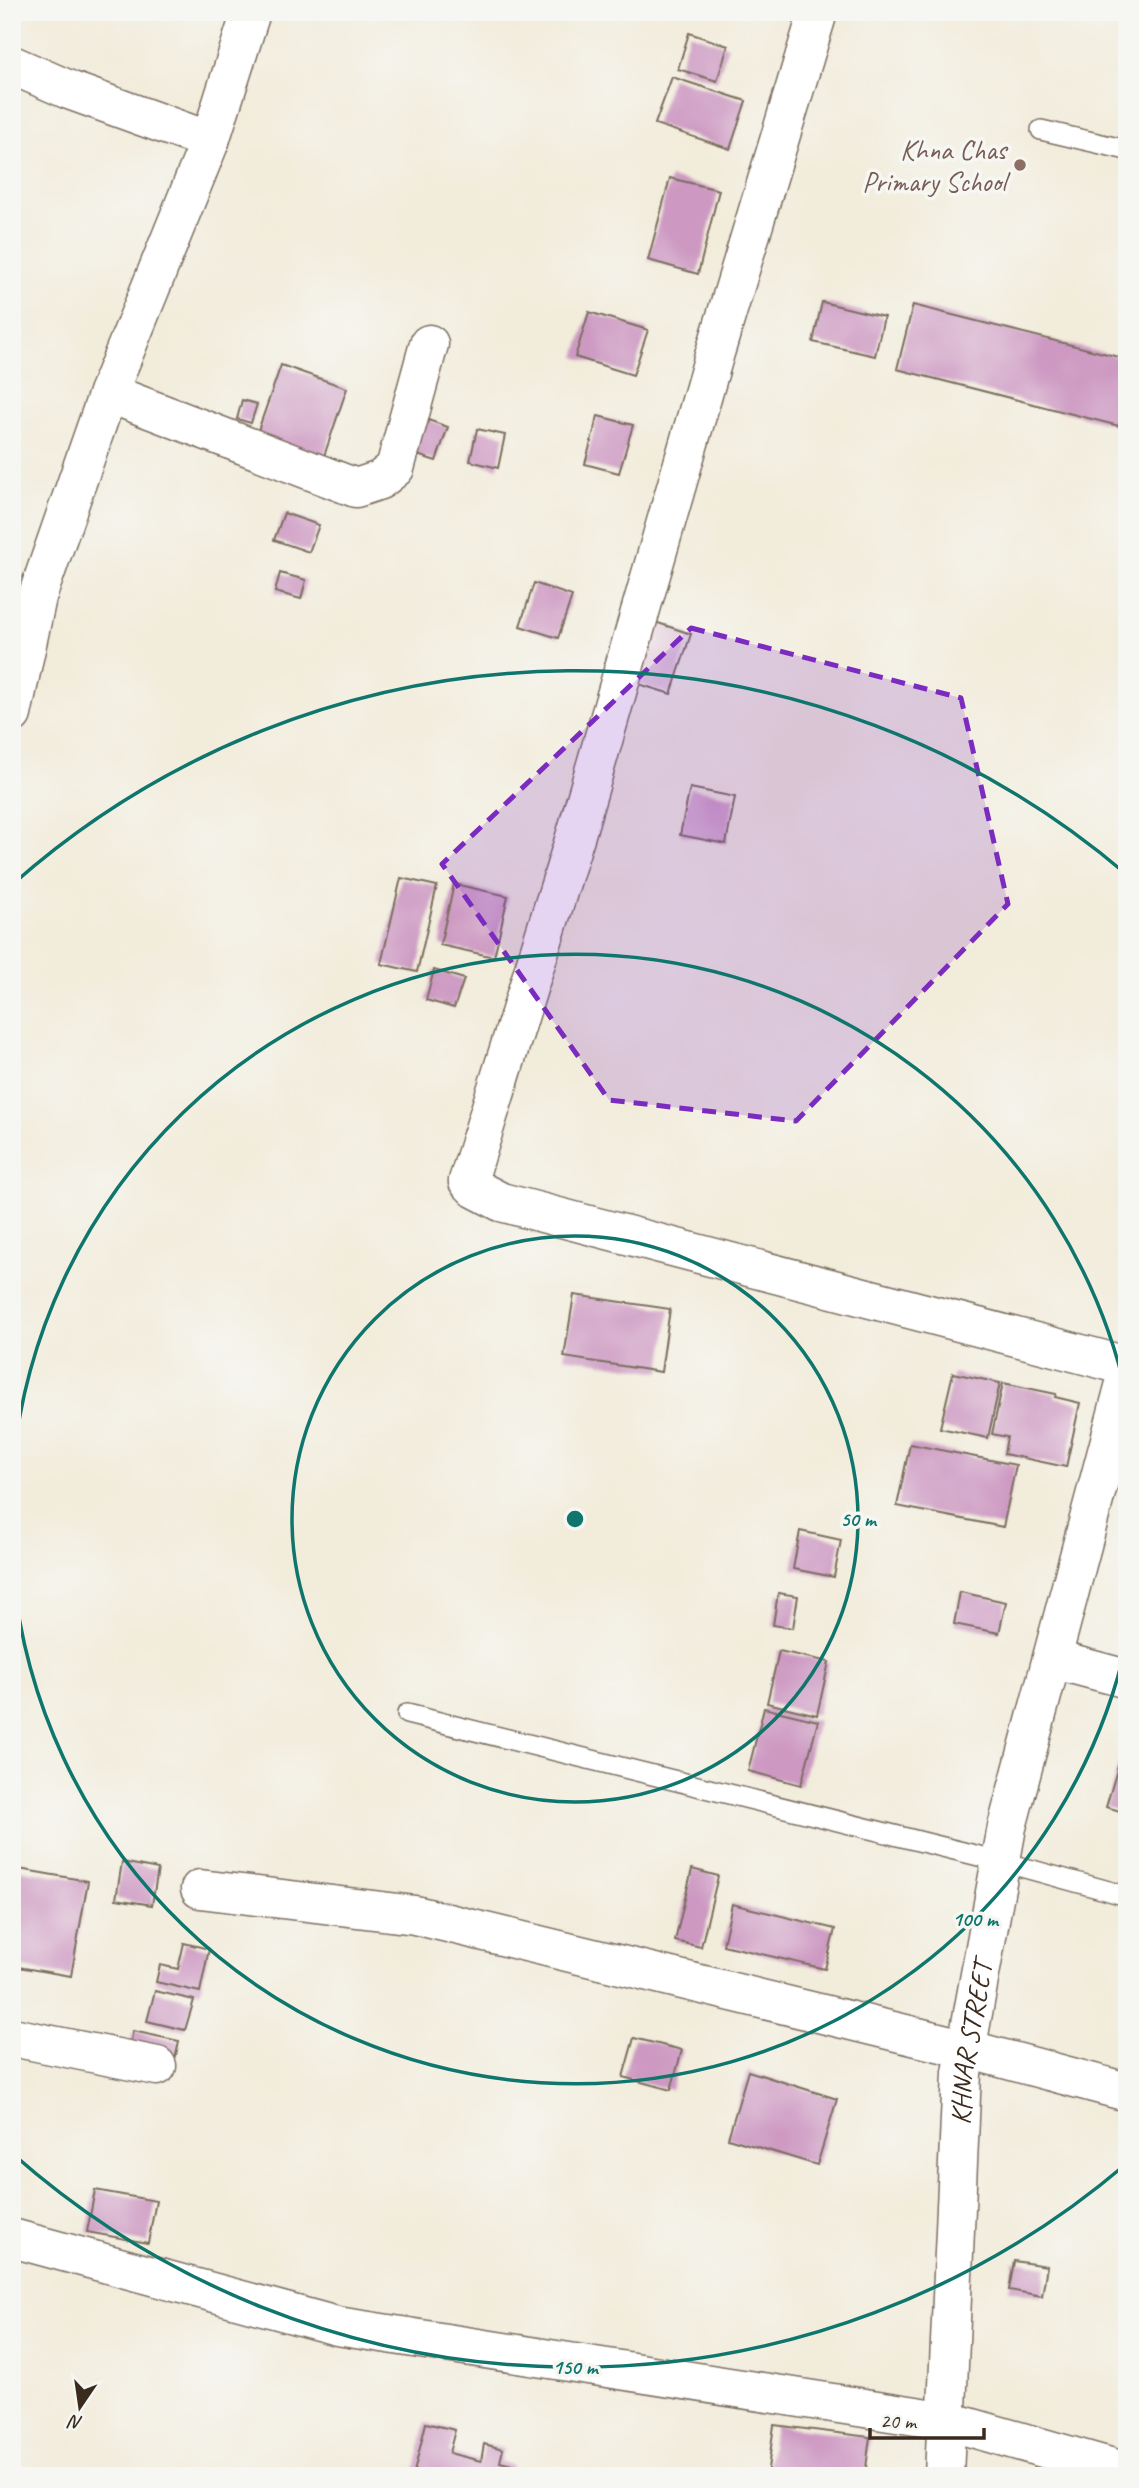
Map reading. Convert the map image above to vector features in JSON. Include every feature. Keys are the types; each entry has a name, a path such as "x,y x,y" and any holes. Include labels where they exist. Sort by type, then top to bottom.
{"street":[{"path":"12,714 37,597 108,393 210,141 251,12"},
{"path":"818,12 714,356 576,834 468,1181 476,1189 501,1202 1127,1366"},
{"path":"12,65 69,90 210,141"},
{"path":"108,393 356,488 380,480 395,468 429,344"},
{"name":"KHNAR STREET","path":"944,2476 962,2073 999,1861 1127,1376"},
{"path":"1052,1658 1127,1678"},
{"path":"200,1889 415,1915 967,2049 1127,2092"},
{"path":"12,2037 157,2066"},
{"path":"12,2238 337,2326 948,2421 1127,2472"}],"lane":[{"path":"1041,130 1127,150"},
{"path":"407,1714 999,1861 1127,1896"}],"highlighted area":[{"path":"691,628 961,698 1008,904 796,1121 609,1100 442,864"}],"building":[{"path":"1127,12 1127,18 1108,13"},
{"path":"689,33 728,46 717,81 678,69"},
{"path":"672,77 746,101 730,149 655,124"},
{"path":"670,178 719,190 698,274 648,260"},
{"path":"822,302 884,317 875,356 813,342"},
{"path":"913,305 1127,359 1127,394 1119,426 897,369"},
{"path":"589,312 648,330 633,375 575,357"},
{"path":"281,365 347,388 320,468 253,445"},
{"path":"242,400 257,404 251,423 237,419"},
{"path":"417,416 448,427 436,461 405,451"},
{"path":"598,416 633,425 619,473 585,464"},
{"path":"477,429 505,435 498,468 470,461"},
{"path":"284,513 319,525 309,552 274,540"},
{"path":"280,573 306,580 301,599 275,592"},
{"path":"534,583 572,596 558,638 520,626"},
{"path":"652,621 691,634 671,694 632,682"},
{"path":"690,788 735,797 726,844 680,835"},
{"path":"401,878 437,886 417,972 381,964"},
{"path":"454,884 508,896 494,957 440,945"},
{"path":"434,970 464,979 454,1008 426,1000"},
{"path":"574,1295 670,1309 661,1372 564,1357"},
{"path":"953,1373 1000,1383 988,1438 940,1428"},
{"path":"1003,1383 1056,1394 1055,1397 1080,1403 1066,1467 1004,1454 1007,1437 992,1434"},
{"path":"910,1444 1016,1465 1003,1527 897,1506"},
{"path":"800,1531 841,1540 834,1577 793,1569"},
{"path":"960,1592 1006,1602 999,1633 954,1624"},
{"path":"778,1593 798,1596 793,1628 773,1625"},
{"path":"779,1651 829,1662 817,1715 767,1703"},
{"path":"764,1708 818,1721 801,1785 748,1771"},
{"path":"1119,1763 1127,1766 1127,1813 1106,1807"},
{"path":"122,1862 158,1869 152,1905 116,1899"},
{"path":"19,1869 88,1881 71,1976 12,1966 12,1906"},
{"path":"692,1869 718,1876 701,1947 675,1941"},
{"path":"732,1904 835,1929 825,1969 723,1945"},
{"path":"184,1943 209,1949 200,1992 156,1982 160,1965 178,1969"},
{"path":"155,1991 194,2000 185,2030 147,2021"},
{"path":"133,2031 179,2041 173,2069 127,2058"},
{"path":"634,2038 682,2050 671,2090 623,2077"},
{"path":"748,2071 837,2099 817,2165 728,2138"},
{"path":"95,2190 156,2201 148,2243 87,2232"},
{"path":"1014,2261 1047,2266 1042,2296 1009,2290"},
{"path":"426,2423 455,2430 449,2453 481,2461 484,2444 503,2449 500,2462 512,2465 509,2476 413,2476"},
{"path":"774,2425 870,2437 865,2476 767,2476"}],"place":[{"name":"Khna Chas Primary School","path":"1020,165"}]}
